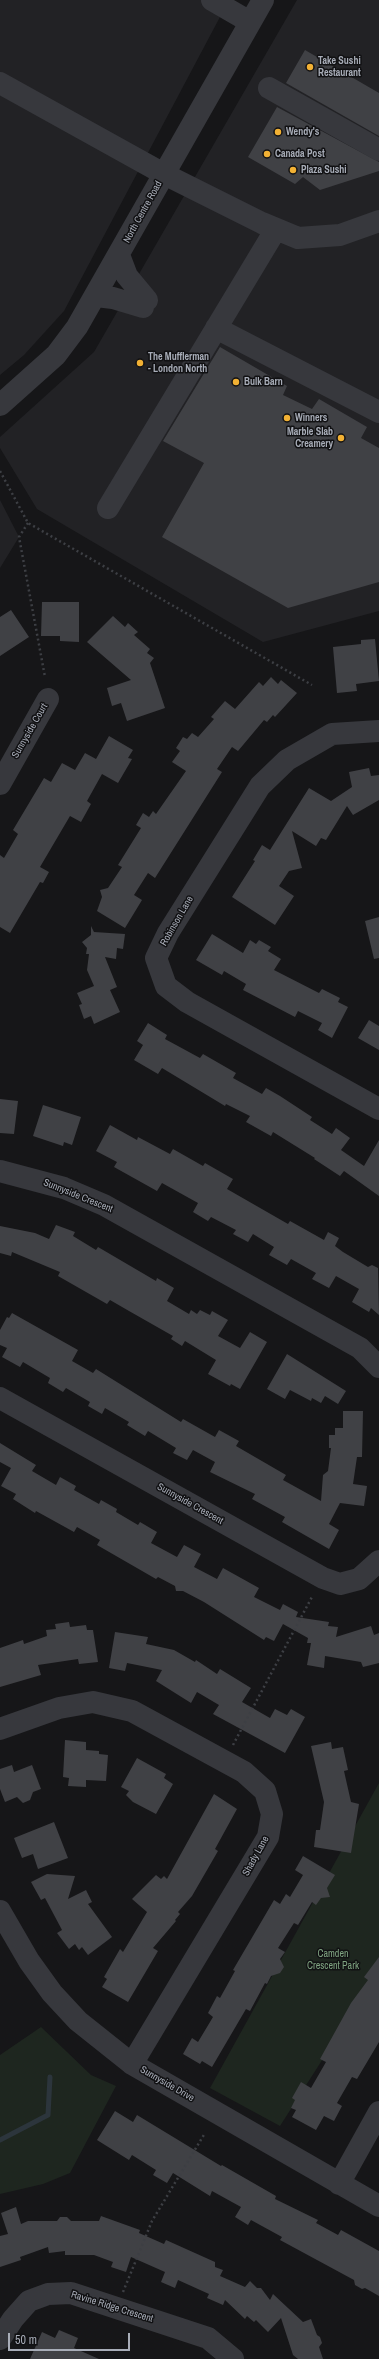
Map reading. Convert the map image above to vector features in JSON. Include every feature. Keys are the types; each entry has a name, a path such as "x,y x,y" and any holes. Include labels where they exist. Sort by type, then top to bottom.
{"street":[{"path":"212,0 250,22"},
{"name":"North Centre Road","path":"0,405 56,355 96,296 263,0"},
{"path":"0,83 164,174 276,229 298,238 340,235 379,221"},
{"path":"269,88 379,150"},
{"path":"108,508 276,229"},
{"path":"96,296 145,304 127,276 119,255"},
{"path":"216,328 379,412"},
{"name":"Sunnyside Court","path":"0,784 48,699"},
{"name":"Robinson Lane","path":"379,731 332,734 287,760 260,786 168,933 156,958 166,986 187,1002 379,1109"},
{"name":"Sunnyside Crescent","path":"0,1171 64,1188 104,1205 360,1348 379,1367"},
{"name":"Sunnyside Crescent","path":"0,1398 323,1578 340,1584 359,1580 379,1561"},
{"name":"Shady Lane","path":"0,1729 59,1708 93,1702 132,1711 244,1772 265,1791 272,1814 268,1837 132,2064"},
{"name":"Sunnyside Drive","path":"0,1911 29,1961 52,1993 78,2020 132,2064 379,2206"},
{"path":"339,2184 379,2112"},
{"name":"Ravine Ridge Crescent","path":"0,2339 13,2319 29,2301 48,2294 71,2293 208,2338 233,2359"}],"path":[{"path":"0,471 28,523 312,685"},
{"path":"28,523 19,537 45,676"},
{"path":"232,1747 313,1595"},
{"path":"117,2308 152,2221 205,2133"}],"shaded area":[{"path":"0,0 229,0 64,311 24,355 0,375"},
{"path":"297,0 379,0 379,611 263,642 37,509 0,448 0,437 94,352"},
{"path":"0,500 19,537 0,568"}],"green space":[{"name":"Camden Crescent Park","path":"379,1783 379,1971 280,2126 210,2088"},
{"path":"41,2027 91,2075 116,2086 70,2173 43,2184 0,2194 0,2055"}],"building":[{"path":"305,50 379,93 379,136 286,83"},
{"path":"277,107 379,162 379,171 320,190 303,177 295,184 248,157"},
{"path":"220,347 287,386 283,395 312,409 319,399 367,427 361,438 379,448 379,582 288,608 162,537 204,463 163,441"},
{"path":"42,602 79,602 79,642 60,641 60,636 41,636"},
{"path":"11,610 29,637 0,656 0,617"},
{"path":"113,616 125,627 128,623 138,632 134,635 150,649 147,653 154,658 150,663 165,708 127,721 121,703 112,706 107,688 131,680 87,642"},
{"path":"375,639 379,681 356,684 357,691 337,693 333,647 361,644 361,640"},
{"path":"271,677 278,684 281,680 297,693 275,717 273,715 267,722 264,720 238,751 232,747 217,769 222,772 155,878 148,873 134,895 142,900 125,928 97,911 102,897 100,890 108,888 122,867 118,865 141,828 136,825 143,813 149,817 153,811 156,814 186,771 172,762 180,751 176,748 183,737 187,739 192,733 198,737 214,719 211,717 225,701 235,709 259,682 263,686"},
{"path":"109,736 133,750 128,758 132,759 118,783 102,774 87,801 91,804 81,822 70,816 40,867 49,872 43,883 40,882 10,933 0,927 0,855 4,858 18,834 13,830 44,778 51,782 62,763 75,770 85,753 96,759"},
{"path":"369,768 371,776 379,775 379,800 353,815 347,806 326,840 321,838 316,846 292,831 302,868 289,871 279,886 294,896 275,925 232,897 255,861 253,860 262,845 270,850 309,788 331,801 352,787 349,772"},
{"path":"379,917 379,958 374,959 365,921"},
{"path":"91,926 94,932 125,934 123,949 117,948 116,959 105,957 117,987 110,990 120,1012 94,1024 91,1016 84,1019 79,1005 82,1004 77,993 94,986 87,970 89,954 86,954 87,948 82,942 91,935"},
{"path":"212,934 243,953 250,940 256,944 259,940 271,947 268,951 281,959 274,970 319,993 322,989 340,998 338,1002 348,1007 332,1038 318,1030 322,1023 298,1011 295,1017 243,990 246,984 224,971 222,975 196,960"},
{"path":"369,1020 379,1026 379,1050 358,1038"},
{"path":"148,1023 167,1035 165,1039 200,1058 203,1054 236,1073 233,1078 262,1094 266,1088 280,1096 312,1117 310,1120 332,1134 336,1128 350,1138 341,1150 364,1166 379,1140 379,1196 344,1171 340,1176 314,1159 315,1158 273,1132 271,1136 246,1122 250,1116 226,1104 225,1106 162,1068 158,1074 134,1060 143,1045 137,1041"},
{"path":"0,1099 18,1101 14,1134 0,1133"},
{"path":"43,1105 81,1117 72,1145 64,1142 63,1146 33,1136"},
{"path":"110,1125 137,1140 138,1137 170,1154 173,1149 203,1166 205,1163 233,1179 227,1189 288,1224 290,1221 324,1240 328,1232 339,1238 335,1246 368,1267 372,1265 378,1268 379,1315 371,1308 369,1312 352,1302 359,1289 336,1276 329,1288 312,1279 316,1273 291,1259 287,1265 269,1255 274,1247 253,1234 248,1242 233,1234 236,1230 211,1217 208,1221 193,1212 198,1203 162,1183 157,1191 114,1167 117,1162 96,1151"},
{"path":"56,1225 75,1232 73,1236 96,1250 98,1247 156,1281 157,1278 174,1288 167,1301 189,1314 191,1310 197,1314 200,1310 210,1315 212,1311 228,1320 218,1336 240,1348 250,1332 267,1342 240,1389 231,1384 230,1386 208,1374 216,1360 185,1341 182,1346 171,1339 173,1336 110,1300 107,1304 58,1276 60,1272 12,1252 11,1256 0,1253 0,1226 35,1233 49,1239"},
{"path":"12,1313 78,1350 72,1361 93,1373 96,1369 181,1422 183,1419 215,1437 219,1430 239,1441 236,1446 286,1475 283,1480 321,1501 323,1475 328,1471 331,1448 329,1448 329,1435 335,1435 335,1428 343,1428 343,1411 363,1411 362,1457 357,1457 353,1484 367,1486 364,1506 340,1503 329,1524 339,1530 329,1549 282,1522 285,1517 252,1499 255,1494 210,1472 215,1462 193,1450 187,1460 173,1453 176,1448 148,1431 145,1436 127,1425 129,1422 105,1408 102,1414 88,1406 90,1402 66,1388 63,1392 48,1383 50,1378 23,1362 20,1367 2,1357 7,1348 0,1345 0,1330 7,1317 9,1318"},
{"path":"287,1354 346,1391 338,1404 325,1396 321,1403 312,1398 311,1401 290,1390 285,1399 267,1389"},
{"path":"0,1443 36,1465 32,1471 56,1485 60,1477 76,1486 74,1490 99,1504 101,1500 117,1509 116,1512 138,1525 140,1522 157,1532 151,1543 177,1557 184,1545 201,1554 194,1567 217,1579 223,1568 259,1588 254,1597 280,1610 283,1604 298,1612 296,1617 329,1622 328,1626 338,1627 336,1637 371,1626 374,1635 379,1633 379,1663 363,1667 361,1662 325,1656 324,1668 307,1665 311,1643 307,1643 308,1638 283,1624 274,1641 266,1637 264,1640 204,1602 183,1591 176,1591 175,1586 158,1577 156,1579 97,1545 100,1540 77,1527 74,1532 36,1511 35,1513 13,1499 16,1494 1,1486 11,1468 0,1462"},
{"path":"69,1622 70,1627 86,1625 87,1630 93,1630 98,1662 79,1664 78,1659 38,1665 41,1675 0,1687 0,1648 23,1640 24,1644 47,1636 46,1630 56,1629 55,1624"},
{"path":"115,1632 148,1637 146,1644 174,1650 195,1662 196,1660 217,1674 220,1669 251,1688 242,1702 270,1718 275,1709 287,1715 291,1709 305,1717 285,1753 213,1714 219,1705 197,1692 191,1703 156,1681 162,1670 127,1663 125,1671 109,1668"},
{"path":"65,1740 86,1742 86,1750 99,1751 99,1754 108,1755 106,1781 86,1780 86,1787 68,1786 69,1778 63,1777"},
{"path":"331,1742 332,1749 343,1747 348,1770 344,1771 351,1802 359,1804 351,1853 314,1847 316,1830 320,1830 324,1802 311,1746"},
{"path":"137,1758 166,1774 164,1778 173,1784 156,1814 133,1802 126,1795 129,1791 121,1787"},
{"path":"12,1765 14,1772 32,1765 41,1789 33,1792 30,1800 23,1803 17,1797 5,1802 0,1789 0,1769"},
{"path":"214,1794 237,1809 215,1849 218,1851 192,1896 178,1912 180,1914 175,1920 176,1921 153,1948 158,1951 128,2002 102,1987 107,1979 104,1977 120,1949 123,1952 147,1912 132,1899 156,1875 161,1879 164,1876 167,1879"},
{"path":"54,1822 68,1858 38,1869 33,1854 22,1858 14,1838"},
{"path":"303,1856 335,1875 327,1888 330,1897 321,1898 316,1905 312,1902 298,1925 294,1923 278,1948 285,1952 280,1959 284,1967 280,1973 271,1976 267,1984 265,1983 250,2011 246,2009 212,2067 202,2061 200,2064 183,2054 192,2038 198,2042 213,2017 208,2013 217,1996 220,1998 235,1971 233,1970 274,1900 280,1904 286,1894 290,1897 303,1875 295,1870"},
{"path":"47,1874 75,1876 68,1899 86,1890 92,1902 88,1904 112,1937 88,1955 82,1947 79,1950 75,1944 69,1949 57,1933 62,1930 45,1898 41,1900 31,1882"},
{"path":"379,1957 379,2042 357,2079 352,2077 337,2103 342,2106 334,2121 324,2116 316,2130 292,2117 296,2110 291,2108 295,2100 292,2098 301,2082 311,2088 326,2062 320,2059 351,2003 368,1980 364,1977"},
{"path":"115,2111 133,2122 137,2115 221,2166 222,2165 276,2196 275,2199 318,2220 316,2223 338,2235 341,2230 379,2251 379,2296 365,2288 362,2289 355,2285 354,2280 280,2240 282,2237 251,2220 248,2225 235,2217 241,2207 212,2191 210,2196 173,2173 167,2183 153,2175 156,2170 132,2155 129,2160 97,2140"},
{"path":"16,2207 21,2224 28,2221 57,2221 60,2217 67,2217 71,2221 99,2221 101,2216 140,2230 139,2233 164,2244 166,2240 215,2262 215,2267 223,2270 220,2276 245,2287 250,2281 257,2288 261,2288 270,2300 273,2294 303,2322 311,2319 317,2335 320,2337 322,2343 319,2347 323,2359 298,2359 293,2355 281,2318 268,2332 256,2320 254,2322 247,2316 245,2319 225,2300 223,2305 207,2298 209,2294 178,2280 175,2288 161,2282 165,2272 131,2257 126,2272 111,2267 113,2262 94,2255 65,2255 65,2251 49,2253 48,2247 20,2257 21,2260 0,2267 0,2236 8,2234 1,2213"},
{"path":"59,2330 78,2338 74,2348 99,2359 30,2359 42,2332 55,2338"}],"waterway":[{"path":"0,2140 48,2115 50,2077"}],"place":[{"name":"Take Sushi Restaurant","path":"310,67"},
{"name":"Wendy's","path":"278,132"},
{"name":"Canada Post","path":"267,154"},
{"name":"Plaza Sushi","path":"293,170"},
{"name":"The Mufflerman - London North","path":"140,363"},
{"name":"Bulk Barn","path":"236,382"},
{"name":"Winners","path":"287,418"},
{"name":"Marble Slab Creamery","path":"341,438"}]}
